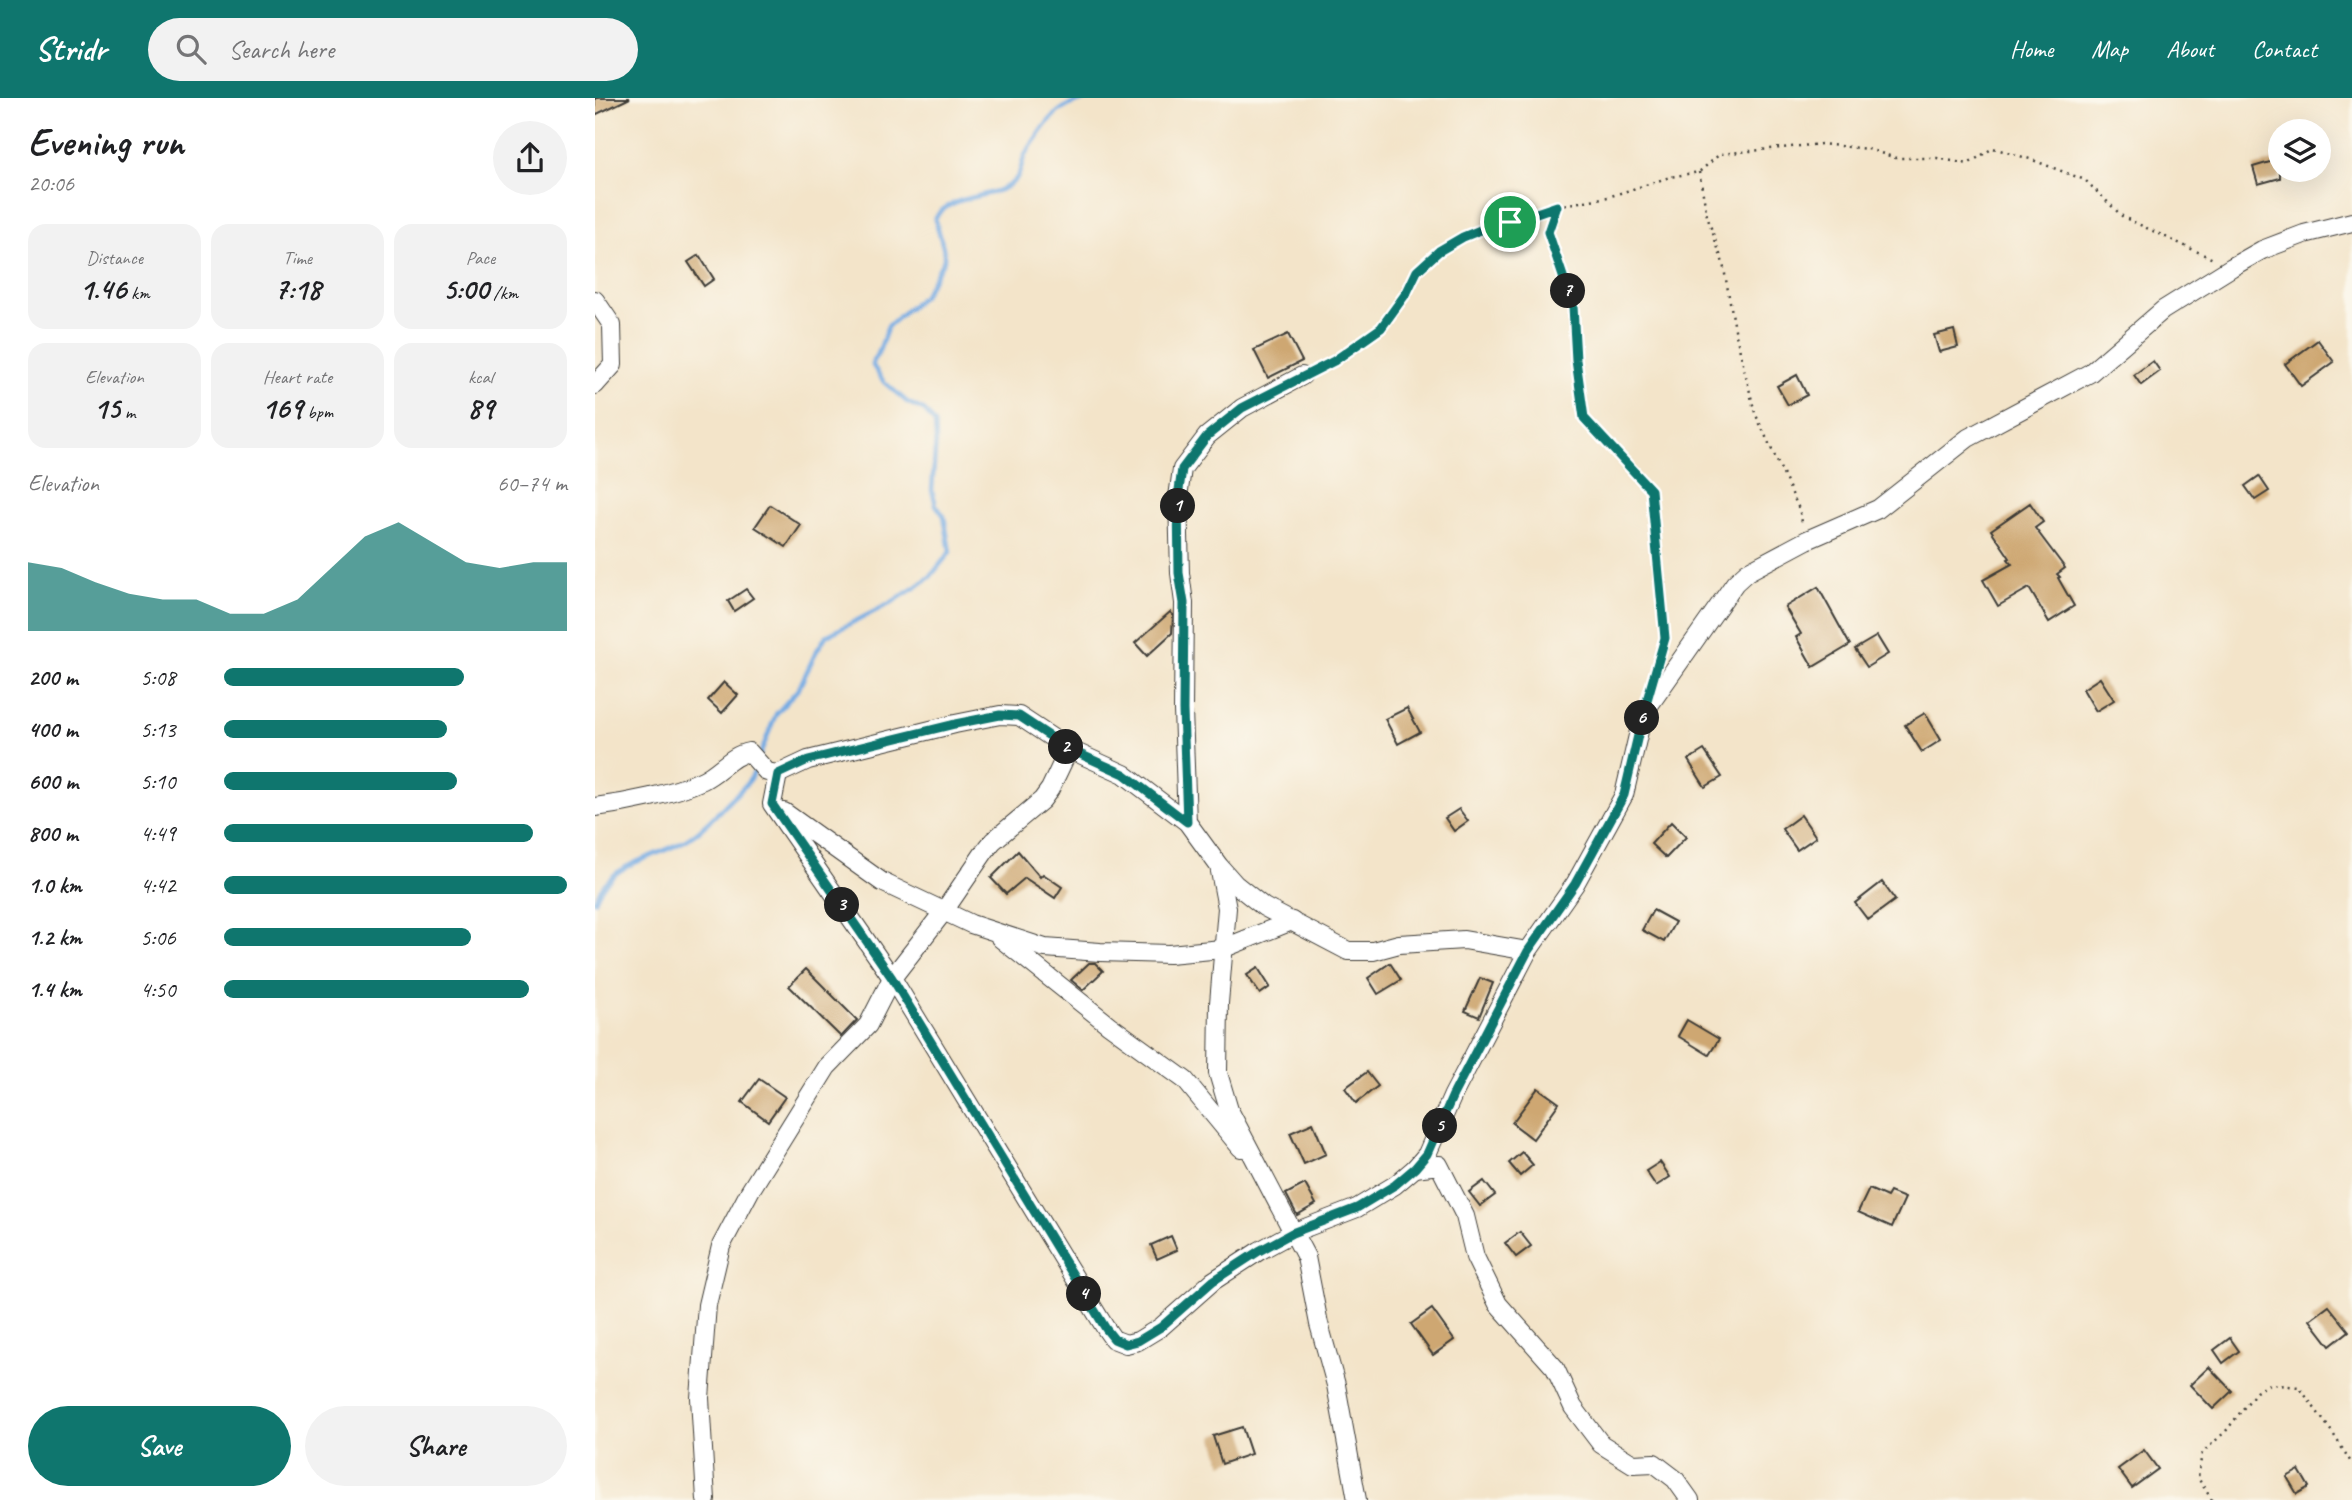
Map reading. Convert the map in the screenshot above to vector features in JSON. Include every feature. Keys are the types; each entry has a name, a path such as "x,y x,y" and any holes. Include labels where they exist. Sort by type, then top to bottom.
{"street":[{"path":"778,774 772,804 892,978 1114,1339 1126,1344 1138,1341 1150,1335 1213,1281 1292,1233 1357,1208 1395,1185 1427,1154 1453,1095 1528,951 1575,884 1624,795 1643,714 1734,583 1747,572 1807,540 1878,509 1968,438 2090,373 2162,310 2232,267 2283,242 2352,222"},
{"path":"595,300 612,325 613,365 595,385"},
{"path":"1187,822 1184,603 1179,573 1178,497 1182,469 1207,436 1242,408 1302,376"},
{"path":"595,807 626,803 702,780 738,753 749,752 767,772 778,774 817,758 955,724 1000,715 1019,716 1069,749 1124,774 1187,822 1235,884 1264,907 1348,951 1373,951 1399,944 1464,940 1528,951"},
{"path":"706,1500 700,1398 707,1305 721,1246 750,1191 827,1067 868,1025 892,978 993,841 1042,800 1069,749"},
{"path":"772,804 883,882 993,932 1045,948 1100,953 1169,954 1222,949 1292,921"},
{"path":"1219,866 1227,908 1222,949 1218,1073 1229,1110 1306,1257 1319,1324 1336,1385 1357,1500"},
{"path":"993,932 1109,1025 1185,1080 1263,1176"},
{"path":"1415,1168 1439,1165 1465,1216 1475,1257 1498,1304 1555,1368 1573,1407 1601,1444 1633,1464 1654,1463 1675,1479 1691,1500"}],"path":[{"path":"1302,376 1334,361 1381,328 1407,292 1417,271 1439,251 1463,237 1557,206 1608,197 1670,177 1699,172 1720,154 1821,144 1868,149 1896,158 1937,158 1968,164 1993,148 2085,180 2123,217 2232,267"},
{"path":"1699,172 1707,216 1723,263 1736,335 1755,413 1799,509 1807,540"},
{"path":"1557,206 1548,232 1573,306 1576,360 1584,418 1651,490 1665,638 1658,663"},
{"path":"2212,1500 2198,1478 2202,1453 2226,1431 2256,1392 2270,1384 2299,1387 2352,1464"}],"building":[{"path":"595,98 630,98 595,115"},
{"path":"2268,163 2268,181 2258,184 2253,167"},
{"path":"699,255 714,279 704,286 688,262"},
{"path":"1954,330 1958,347 1939,352 1934,335"},
{"path":"1288,334 1302,361 1268,378 1254,350"},
{"path":"2318,340 2334,362 2301,386 2285,364"},
{"path":"2153,361 2160,371 2141,385 2134,375"},
{"path":"1797,375 1807,395 1788,405 1777,386"},
{"path":"2259,476 2269,491 2255,500 2245,486"},
{"path":"2030,503 2043,522 2035,528 2065,568 2057,574 2074,606 2049,622 2029,588 1998,606 1983,580 2012,564 1991,530"},
{"path":"770,505 801,525 786,547 755,527"},
{"path":"1818,587 1850,645 1813,667 1796,637 1801,634 1785,607"},
{"path":"746,589 753,598 734,611 728,601"},
{"path":"1170,612 1173,615 1172,633 1147,656 1135,643"},
{"path":"1877,636 1888,654 1867,667 1855,649"},
{"path":"2100,678 2114,700 2096,711 2083,689"},
{"path":"724,682 738,695 722,713 708,700"},
{"path":"1407,708 1420,732 1398,744 1385,719"},
{"path":"1925,713 1941,740 1922,752 1905,725"},
{"path":"1704,750 1722,777 1705,787 1688,760"},
{"path":"1459,809 1468,821 1454,831 1445,818"},
{"path":"1801,815 1816,837 1797,850 1782,829"},
{"path":"1671,822 1686,837 1666,858 1651,844"},
{"path":"1018,851 1040,877 1043,874 1062,887 1055,898 1025,878 1006,894 991,878"},
{"path":"1882,882 1895,900 1868,920 1855,903"},
{"path":"1653,910 1675,922 1664,942 1642,930"},
{"path":"1089,963 1095,963 1103,971 1083,990 1071,980"},
{"path":"1390,963 1401,980 1378,994 1368,978"},
{"path":"1258,968 1270,987 1260,994 1247,975"},
{"path":"806,969 857,1020 841,1037 789,986"},
{"path":"1480,978 1493,983 1479,1017 1465,1011"},
{"path":"1687,1020 1719,1039 1709,1055 1678,1036"},
{"path":"1367,1072 1378,1086 1356,1103 1345,1088"},
{"path":"759,1079 785,1097 768,1121 742,1102"},
{"path":"1538,1088 1559,1103 1533,1139 1512,1123"},
{"path":"1313,1123 1326,1154 1304,1164 1290,1133"},
{"path":"1522,1152 1533,1165 1520,1176 1509,1163"},
{"path":"1660,1162 1670,1177 1656,1186 1646,1171"},
{"path":"1484,1181 1495,1195 1480,1206 1469,1192"},
{"path":"1305,1184 1316,1204 1297,1215 1286,1194"},
{"path":"1869,1189 1887,1197 1890,1192 1905,1198 1892,1227 1858,1212"},
{"path":"1520,1232 1531,1246 1516,1257 1505,1243"},
{"path":"1171,1236 1177,1250 1157,1259 1151,1245"},
{"path":"2329,1306 2349,1331 2330,1346 2310,1320"},
{"path":"1432,1309 1454,1340 1433,1355 1411,1324"},
{"path":"2230,1338 2239,1351 2223,1363 2214,1350"},
{"path":"2209,1367 2232,1391 2213,1409 2190,1385"},
{"path":"1242,1427 1251,1454 1222,1464 1213,1436"},
{"path":"2144,1450 2158,1469 2132,1488 2118,1469"},
{"path":"2299,1470 2309,1487 2297,1494 2287,1477"}],"waterway":[{"path":"760,755 776,714 799,688 826,636 889,604 919,585 930,577 950,552 944,516 936,505 932,490 935,424 925,411 907,402 884,382 873,366 873,360 878,354 888,326 923,296 944,260 935,218 952,204 994,192 1013,182 1024,157 1050,120 1066,106 1091,98"},
{"path":"595,901 602,888 622,870 698,832 746,785 756,767"}],"route":[{"path":"1557,206 1548,232 1573,306 1576,360 1584,418 1651,490 1665,638 1624,795 1575,884 1528,951 1453,1095 1427,1154 1415,1168 1395,1185 1357,1208 1292,1233 1259,1251 1213,1281 1150,1335 1126,1344 1114,1339 1106,1329 892,978 772,804 778,774 808,760 955,724 1000,715 1019,716 1069,749 1124,774 1187,822 1183,710 1184,603 1179,573 1178,497 1182,469 1207,436 1242,408 1334,361 1381,328 1407,292 1417,271 1439,251 1463,237 1510,222 1557,206"}]}
